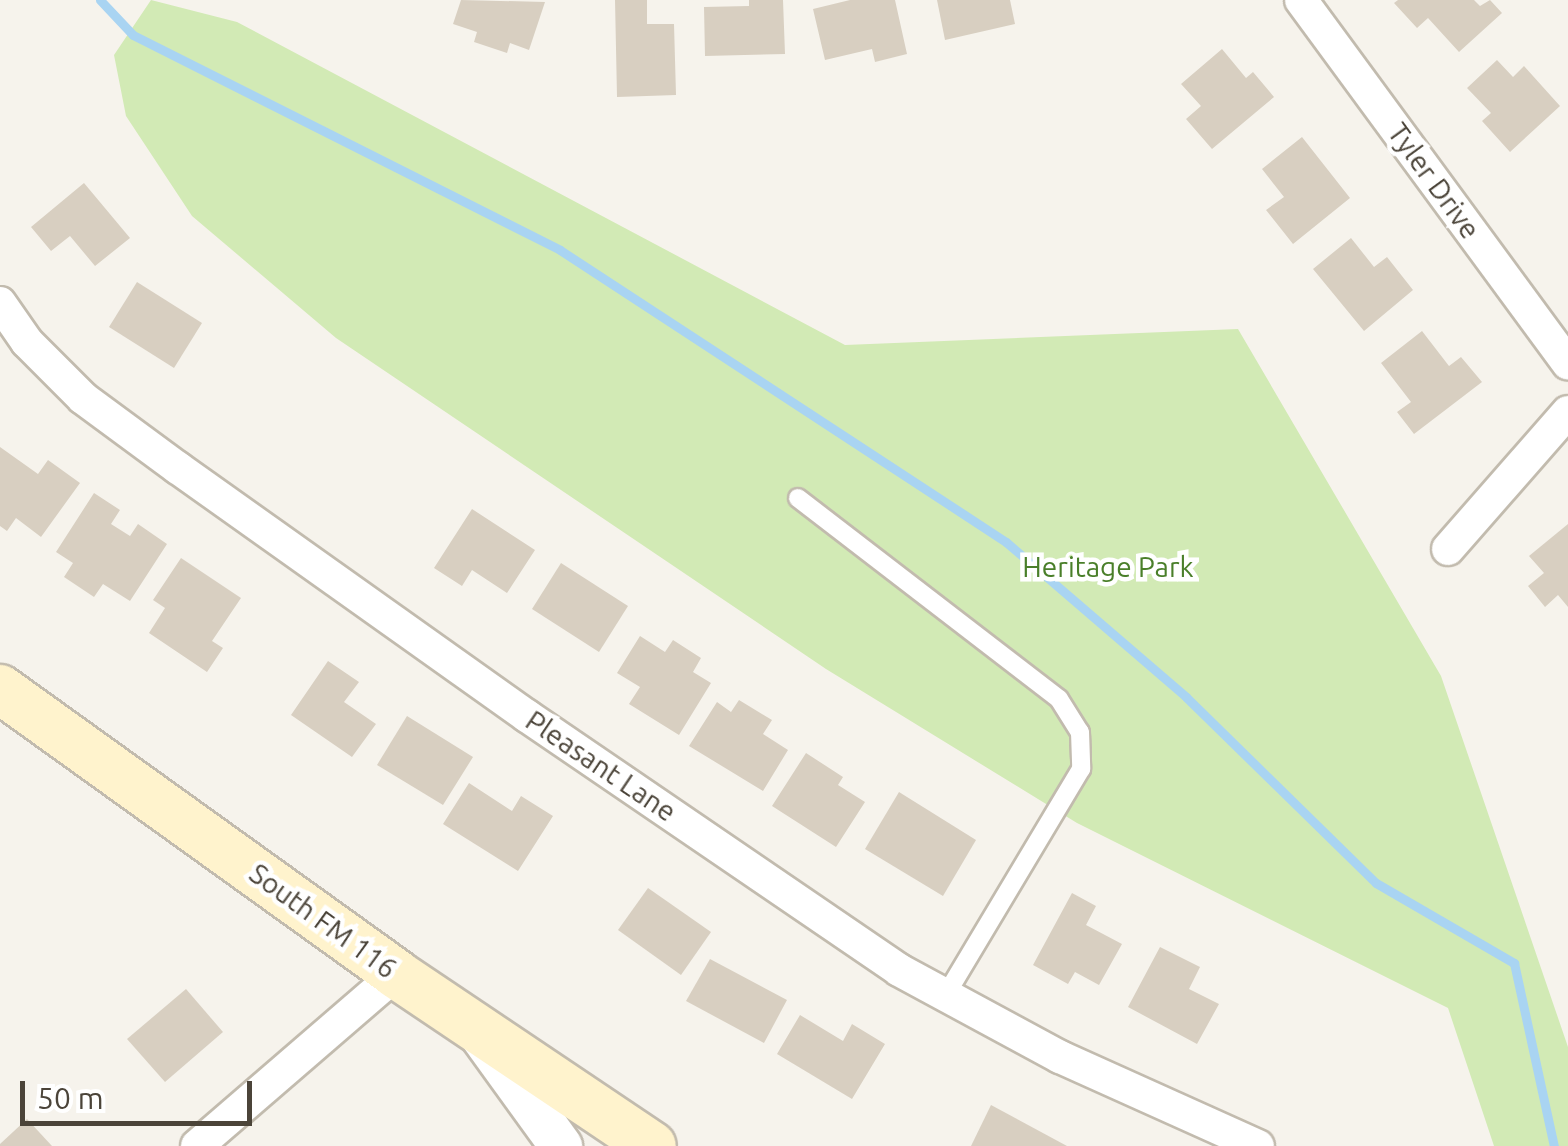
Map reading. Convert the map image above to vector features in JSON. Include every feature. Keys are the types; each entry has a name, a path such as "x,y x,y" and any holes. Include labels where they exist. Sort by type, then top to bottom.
{"main road":[{"name":"South FM 116","path":"0,689 396,974 652,1146"}],"street":[{"name":"Tyler Drive","path":"1301,0 1568,363"},
{"name":"Pleasant Lane","path":"0,303 27,342 83,398 178,468 527,716 944,998 1060,1057 1258,1146"},
{"path":"1448,550 1568,412"},
{"path":"197,1146 396,974"},
{"path":"473,1025 561,1146"}],"lane":[{"path":"798,498 1059,699 1080,732 1082,770 944,998"}],"green space":[{"name":"Heritage Park","path":"151,0 237,22 845,345 1238,329 1441,676 1568,1047 1568,1146 1494,1146 1448,1008 1077,823 826,669 336,338 192,216 126,116 114,55"}],"building":[{"path":"461,0 545,2 529,50 510,43 507,53 474,42 477,32 453,24"},
{"path":"615,0 647,0 647,24 674,24 676,95 617,97"},
{"path":"749,0 783,0 785,54 705,56 704,7 749,6"},
{"path":"850,0 895,0 907,54 875,62 872,49 825,60 813,9"},
{"path":"937,0 1010,0 1015,24 945,40"},
{"path":"1474,0 1480,6 1490,0 1502,13 1459,52 1428,18 1417,28 1394,3"},
{"path":"1222,49 1246,78 1253,72 1274,97 1212,149 1186,119 1201,106 1181,84"},
{"path":"1497,60 1513,77 1524,66 1560,106 1510,152 1482,121 1491,113 1467,88"},
{"path":"1302,137 1350,198 1293,244 1266,210 1284,197 1262,169"},
{"path":"84,183 130,238 95,266 70,236 51,251 31,227"},
{"path":"1351,238 1374,267 1387,257 1413,290 1364,331 1313,269"},
{"path":"137,282 202,323 174,368 109,327"},
{"path":"1422,331 1449,366 1461,357 1482,382 1414,434 1397,412 1411,402 1381,363"},
{"path":"0,447 38,474 48,460 80,483 41,537 16,518 7,531 0,526"},
{"path":"94,493 120,510 111,524 130,536 138,524 167,544 130,601 103,584 94,597 64,577 73,563 56,552"},
{"path":"472,509 535,550 507,593 472,570 462,586 434,568"},
{"path":"1568,524 1568,607 1558,595 1545,607 1528,586 1544,573 1529,556"},
{"path":"181,558 241,598 212,641 223,648 207,672 149,633 165,608 153,600"},
{"path":"561,563 628,606 599,652 532,609"},
{"path":"640,636 665,652 673,640 701,658 693,672 711,683 679,735 629,704 640,687 617,673"},
{"path":"328,661 359,682 344,702 376,724 352,757 291,715"},
{"path":"739,700 772,720 763,734 788,750 763,791 689,746 717,702 731,712"},
{"path":"407,716 473,757 443,805 377,765"},
{"path":"806,753 843,777 838,785 865,802 836,847 772,806"},
{"path":"469,783 512,811 521,796 553,816 518,871 443,824"},
{"path":"899,792 976,840 943,896 865,849"},
{"path":"648,888 711,932 681,975 618,930"},
{"path":"1072,893 1096,906 1086,925 1122,944 1099,985 1075,972 1068,984 1033,965"},
{"path":"1160,947 1200,967 1189,989 1219,1004 1197,1044 1128,1007"},
{"path":"710,959 787,1000 764,1043 686,1001"},
{"path":"186,989 223,1032 165,1082 127,1039"},
{"path":"800,1015 843,1041 852,1024 885,1044 852,1099 777,1054"},
{"path":"991,1105 1067,1146 971,1146"},
{"path":"27,1119 52,1146 0,1146 0,1144"}],"waterway":[{"path":"100,0 133,35 560,250 1006,542 1186,697 1376,883 1514,963 1554,1146"}]}
